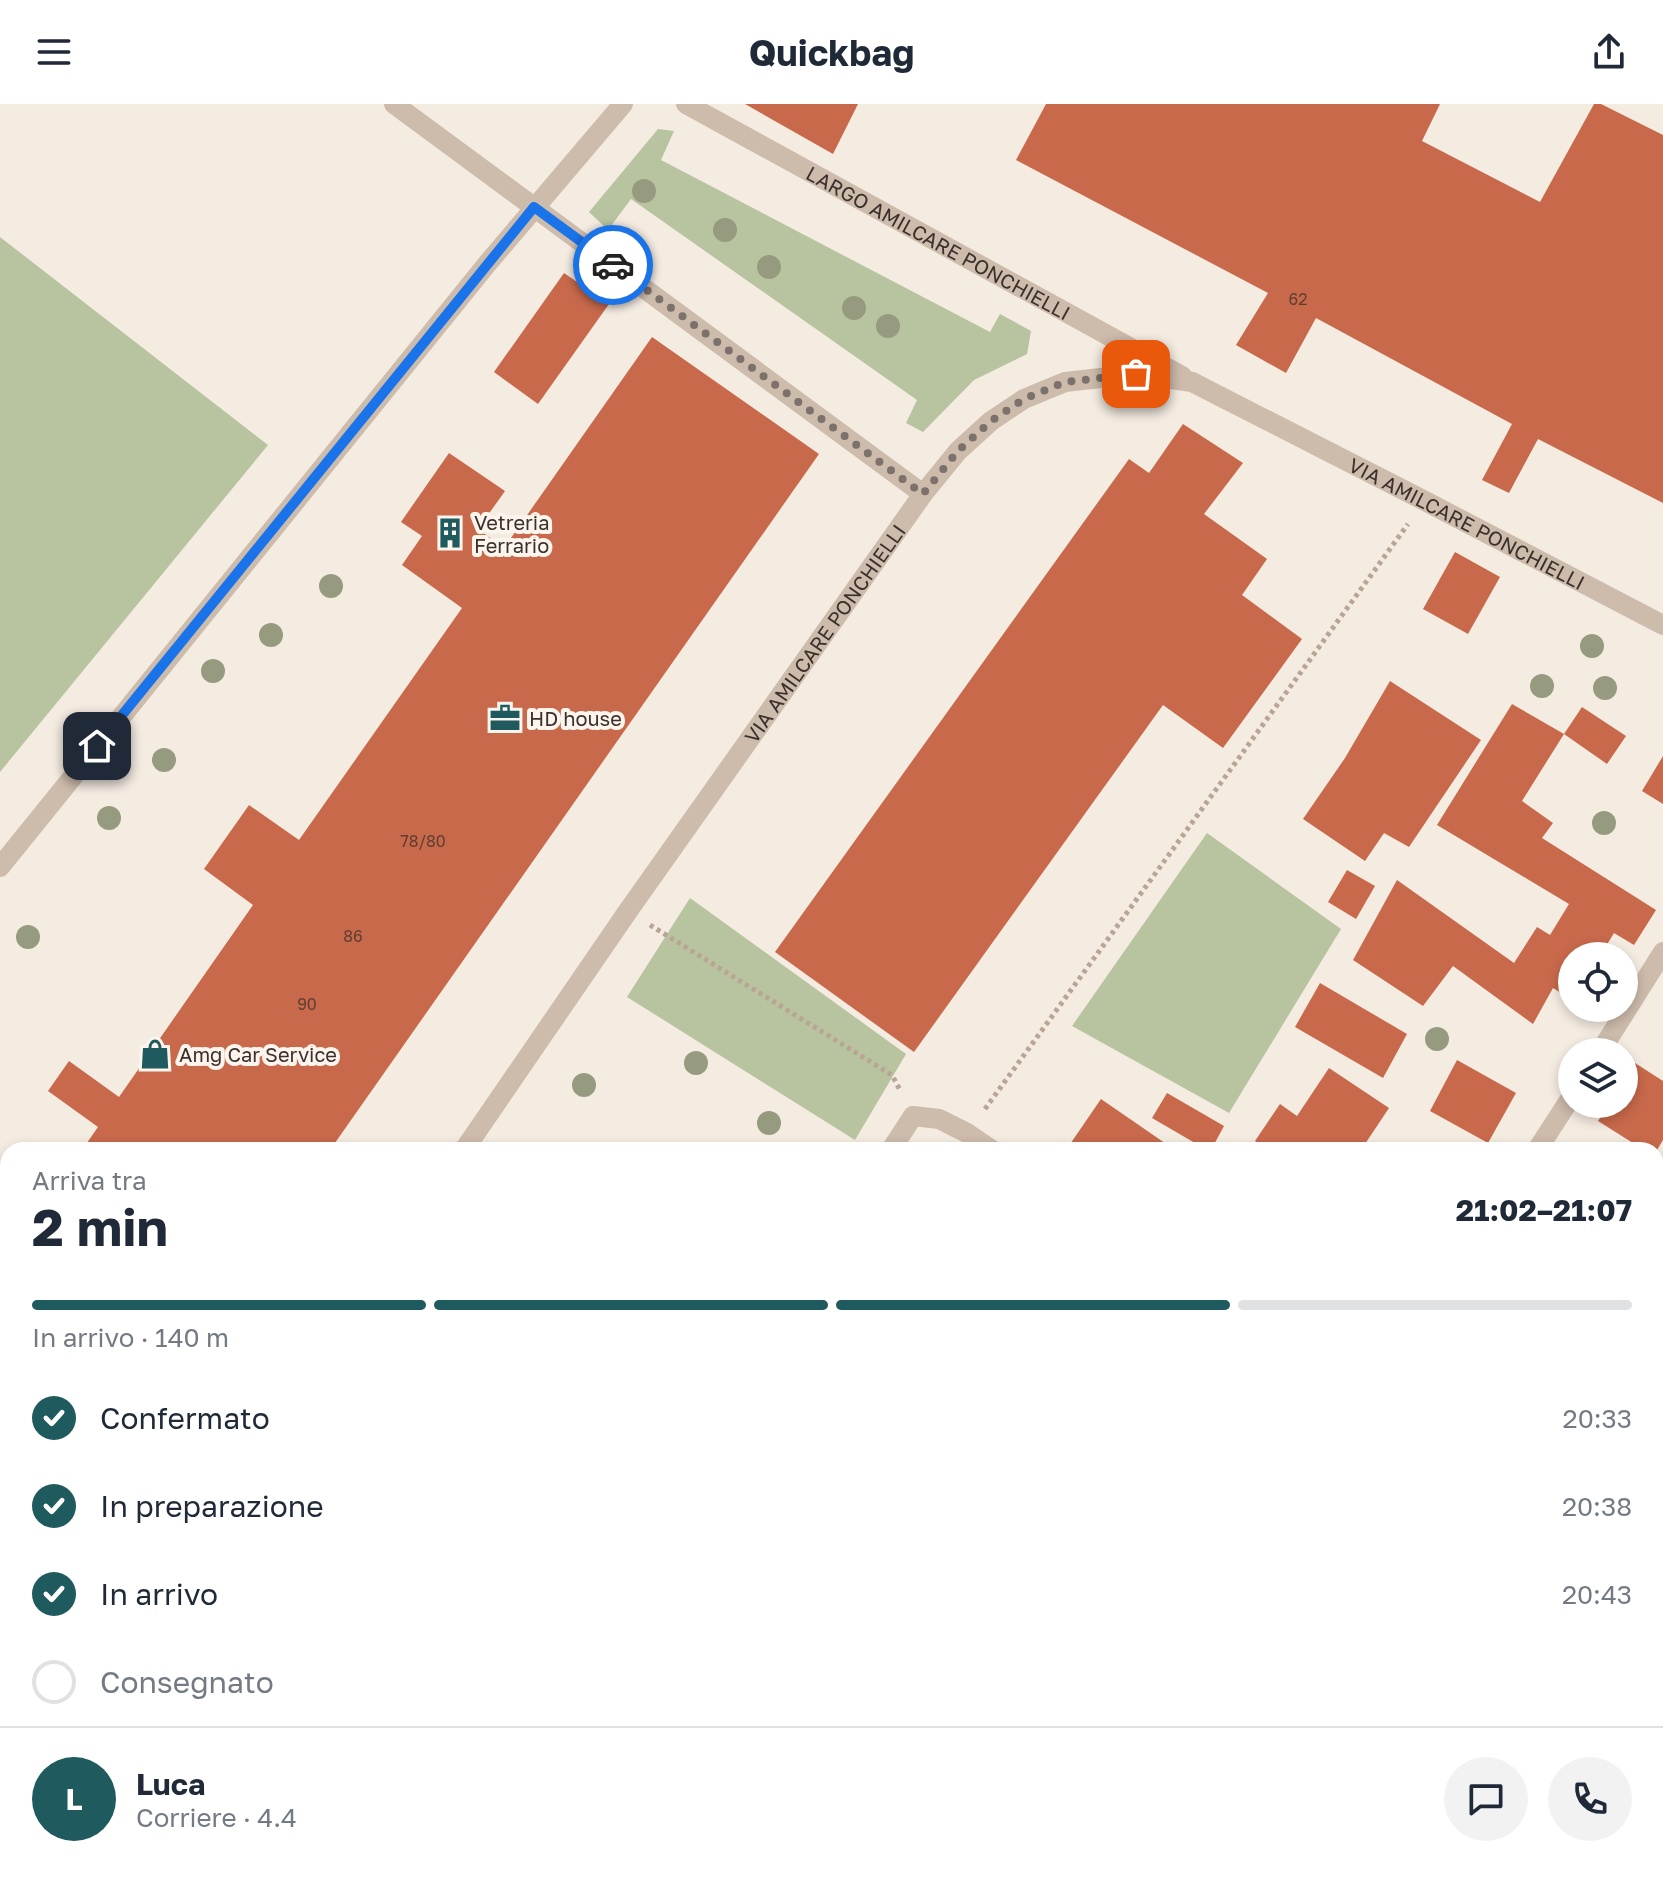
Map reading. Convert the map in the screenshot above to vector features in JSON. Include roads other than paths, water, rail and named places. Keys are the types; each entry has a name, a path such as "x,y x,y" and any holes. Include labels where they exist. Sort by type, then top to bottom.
{"street":[{"path":"394,104 923,494"},
{"path":"0,867 534,207 623,104"},
{"name":"LARGO AMILCARE PONCHIELLI","path":"686,104 1192,382"},
{"name":"VIA AMILCARE PONCHIELLI","path":"469,1142 628,911 923,494 958,451 991,421 1024,399 1065,382 1136,374 1192,382 1663,625"},
{"path":"1609,1038 1663,952"},
{"path":"896,1142 913,1116 939,1119 980,1142"},
{"path":"1542,1142 1558,1118"}],"place":[{"name":"Vetreria Ferrario","path":"450,533"},
{"name":"HD house","path":"505,718"},
{"name":"Amg Car Service","path":"155,1054"}]}
